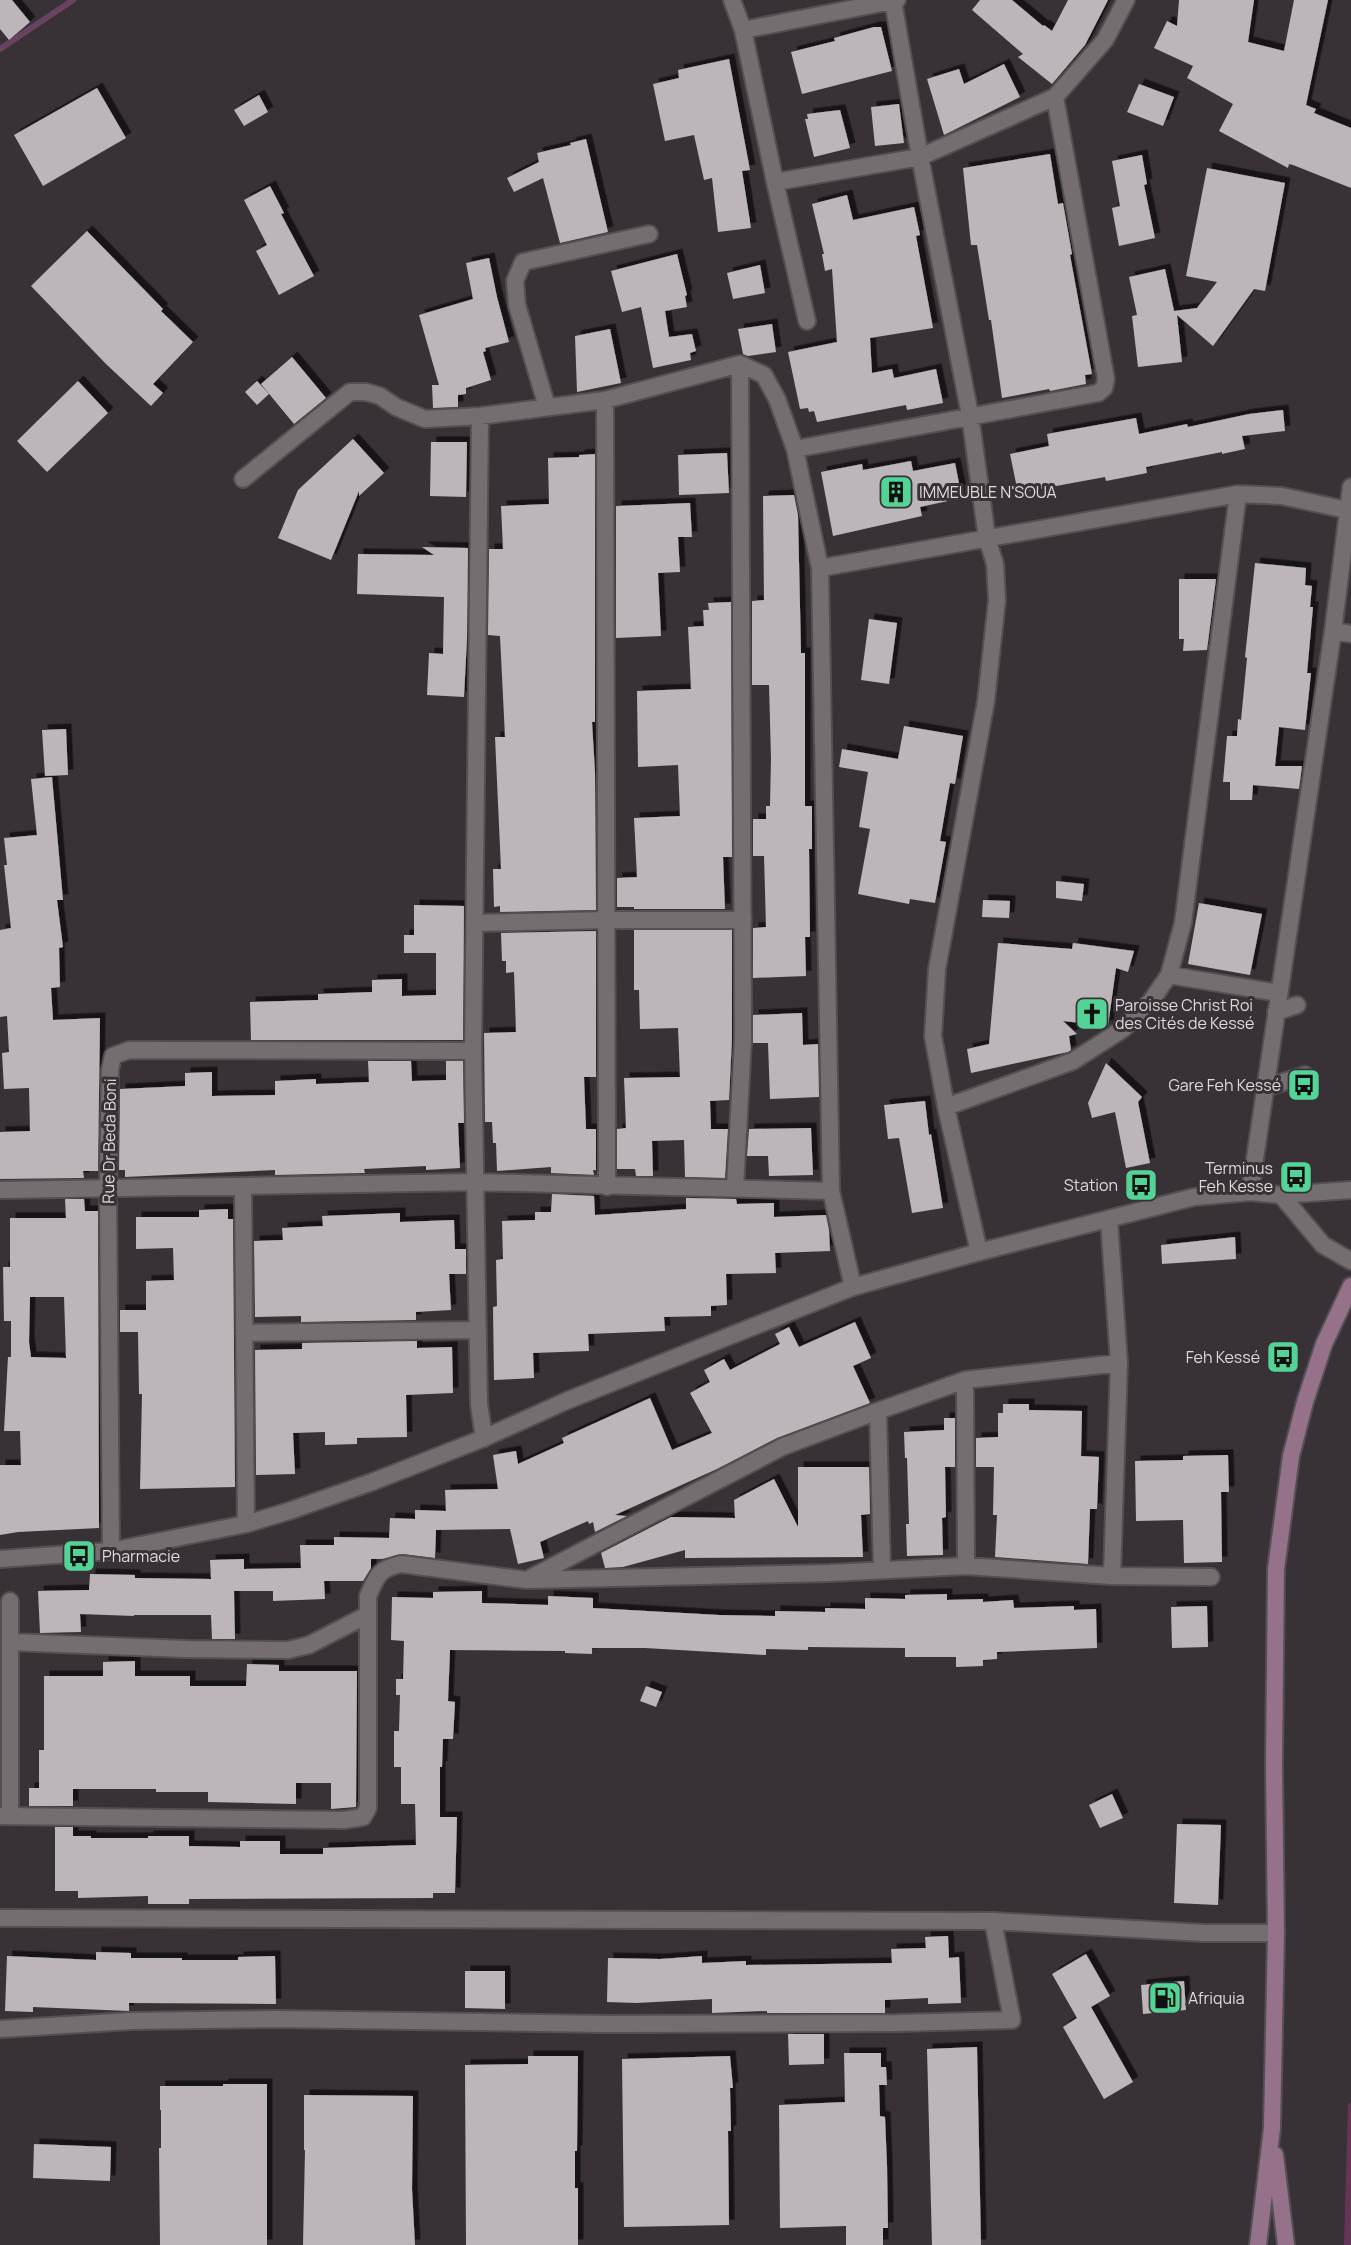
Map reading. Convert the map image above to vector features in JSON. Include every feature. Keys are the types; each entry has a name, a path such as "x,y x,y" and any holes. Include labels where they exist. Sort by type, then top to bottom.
{"main road":[{"path":"1258,2245 1272,2128 1276,1933 1275,1656 1279,1549 1291,1456 1305,1402 1324,1344 1351,1286"},
{"path":"1272,2128 1286,2245"}],"street":[{"path":"732,0 743,30 807,321"},
{"path":"775,182 920,157 1055,97 1105,40 1126,0"},
{"path":"743,30 895,1 920,157 970,415 987,538 995,564 997,600 986,701 937,969 933,1036 946,1107 979,1252"},
{"path":"795,449 1098,393 1104,388 1106,379 1055,97"},
{"path":"547,407 517,305 515,281 523,262 649,234"},
{"path":"735,1188 743,1039 740,364"},
{"path":"243,479 350,393 366,392 380,396 396,407 425,419 480,416 605,400 740,364 764,375 777,399 795,449 820,568 831,1191 853,1287"},
{"path":"605,400 607,1187"},
{"path":"480,416 473,1052 479,1404 484,1438"},
{"path":"1250,1192 1333,631 1351,487"},
{"path":"820,568 1238,494 1282,496 1347,510"},
{"path":"946,1107 1073,1061 1123,1029 1151,1001 1169,975 1183,923 1238,494"},
{"path":"1333,631 1351,634"},
{"path":"475,923 743,920"},
{"path":"1169,975 1279,993"},
{"path":"1276,1012 1298,1005"},
{"name":"Rue Dr Beda Boni","path":"111,1551 108,1189 112,1056 129,1050 473,1052"},
{"path":"1265,1088 1305,1075"},
{"path":"0,1190 474,1182 831,1191"},
{"path":"243,1187 246,1524"},
{"path":"0,1559 111,1551 246,1524 362,1485 484,1438 567,1401 853,1287 979,1252 1194,1197 1250,1192 1281,1195 1351,1190"},
{"path":"1281,1195 1323,1245 1351,1260"},
{"path":"1109,1220 1119,1363 1112,1576"},
{"path":"244,1333 478,1330"},
{"path":"527,1580 782,1447 878,1411 965,1380 1119,1363"},
{"path":"965,1380 966,1566"},
{"path":"878,1411 882,1570"},
{"path":"10,1601 5,1816 344,1820 363,1817 368,1808 366,1615 368,1596 376,1578 386,1568 401,1564 527,1580 966,1566 1112,1576 1211,1577"},
{"path":"10,1642 186,1649 288,1650 309,1645 366,1615"},
{"path":"0,1918 993,1921 1204,1933 1276,1933"},
{"path":"0,2029 131,2021 256,2019 686,2025 1012,2020 993,1921"}],"shaded area":[{"path":"1351,2103 1351,2245 1344,2245 1348,2104"}],"building":[{"path":"0,0 12,0 30,22 9,40 0,29"},
{"path":"980,0 1012,0 1052,31 1068,0 1108,0 1085,45 1052,84 1018,57 1023,54 972,10"},
{"path":"1179,0 1254,0 1248,42 1284,51 1294,0 1328,0 1306,105 1316,109 1314,113 1351,128 1351,188 1293,165 1289,164 1288,168 1219,131 1233,104 1187,78 1193,66 1154,48 1167,21 1177,26"},
{"path":"881,27 892,71 802,94 791,52 835,41 834,38"},
{"path":"729,59 750,170 742,171 751,228 718,232 712,178 704,180 694,135 665,141 653,84 679,78 678,70"},
{"path":"1004,64 1020,97 944,135 927,79 959,69 964,84"},
{"path":"1139,84 1174,97 1163,126 1127,112"},
{"path":"97,88 126,138 43,186 14,135"},
{"path":"259,95 268,112 244,126 234,110"},
{"path":"899,104 904,143 875,146 871,107"},
{"path":"840,110 850,148 814,157 805,119 808,119 807,114"},
{"path":"586,139 608,232 560,243 543,178 514,192 507,178 539,162 537,153"},
{"path":"1050,154 1058,204 1063,203 1092,374 1085,375 1086,384 1002,398 977,245 971,245 963,168"},
{"path":"1142,155 1147,184 1144,185 1155,238 1119,246 1112,208 1120,206 1112,161"},
{"path":"1207,168 1285,183 1265,291 1254,289 1213,346 1177,315 1182,362 1138,367 1132,316 1137,315 1129,277 1165,269 1174,311 1197,308 1217,282 1186,276"},
{"path":"270,186 284,213 281,214 314,276 279,295 256,251 267,245 244,200"},
{"path":"847,195 853,220 914,207 920,235 916,236 933,328 870,338 872,373 892,369 894,378 936,369 943,403 907,410 906,405 817,422 814,411 809,412 808,408 800,409 788,352 837,342 832,269 825,271 822,254 824,254 812,204"},
{"path":"87,231 193,342 153,384 163,393 151,406 106,364 31,286"},
{"path":"677,254 687,295 685,296 687,307 665,311 669,337 692,334 696,351 690,353 691,360 653,368 641,307 622,312 611,271"},
{"path":"489,258 509,342 485,348 486,351 483,352 491,380 466,388 466,394 458,395 458,407 433,408 432,385 439,385 419,315 473,299 466,263"},
{"path":"760,265 765,293 733,299 727,273"},
{"path":"772,324 776,352 748,356 743,354 738,329"},
{"path":"610,329 621,383 577,392 575,336"},
{"path":"292,357 326,398 294,424 261,384"},
{"path":"78,381 108,413 47,472 17,441"},
{"path":"257,381 269,394 257,405 245,392"},
{"path":"1283,410 1285,431 1242,436 1245,449 1146,467 1147,473 1106,481 1105,477 1018,493 1010,454 1049,446 1047,434 1136,418 1139,434 1187,424 1188,427 1249,414"},
{"path":"353,439 384,473 359,496 359,491 331,560 278,538 298,490"},
{"path":"431,442 467,442 466,497 430,496"},
{"path":"727,453 729,493 679,495 678,455"},
{"path":"595,454 595,722 592,722 595,772 596,910 500,912 500,906 494,907 493,869 501,869 495,737 505,737 500,636 488,635 489,549 503,549 501,506 549,504 548,458"},
{"path":"911,461 913,471 955,463 962,498 920,507 922,516 833,536 821,472 862,464 863,470"},
{"path":"794,495 798,515 801,653 805,653 805,806 812,806 812,849 809,849 810,937 805,937 806,976 753,978 753,928 766,927 764,856 753,856 753,819 766,819 766,806 770,806 771,758 769,685 752,685 752,601 764,600 763,496"},
{"path":"690,503 692,537 678,537 680,572 658,573 661,636 616,638 616,506"},
{"path":"422,547 468,548 464,697 427,695 429,653 443,654 444,597 357,594 358,554 434,555"},
{"path":"1255,563 1306,568 1305,585 1312,586 1310,607 1313,607 1307,673 1311,673 1305,730 1279,727 1275,766 1302,766 1299,789 1253,785 1252,800 1230,800 1230,782 1223,782 1227,736 1237,736 1238,719 1241,720"},
{"path":"1179,579 1216,579 1207,650 1183,651 1184,639 1179,639"},
{"path":"731,602 732,857 723,857 725,909 617,907 617,878 637,877 634,818 680,816 678,765 638,767 637,691 691,689 688,627 704,626 703,610 709,610 708,603"},
{"path":"869,619 897,623 889,684 861,680"},
{"path":"904,726 963,736 955,784 950,783 940,841 946,842 935,903 910,899 909,904 858,894 870,829 859,827 868,772 839,767 842,749 898,759"},
{"path":"66,729 68,775 45,776 42,730"},
{"path":"52,777 63,900 57,900 63,947 59,948 60,987 51,988 53,1020 100,1018 98,1171 83,1171 84,1178 0,1179 0,1132 30,1131 29,1088 4,1089 2,1053 9,1052 7,1016 0,1017 0,930 11,928 4,865 7,865 4,838 37,835 31,779"},
{"path":"1056,881 1084,884 1082,901 1056,898"},
{"path":"983,900 1010,901 1009,918 982,917"},
{"path":"1199,903 1262,914 1250,975 1188,964"},
{"path":"414,905 464,906 463,1040 251,1040 250,1002 318,1000 318,994 372,992 372,980 402,979 402,996 436,995 436,953 404,953 404,935 414,935"},
{"path":"634,930 732,930 732,1039 729,1100 710,1101 711,1129 728,1129 725,1178 685,1177 684,1140 652,1141 653,1176 636,1176 635,1169 617,1169 617,1129 626,1128 624,1078 680,1077 678,1028 640,1029 639,990 634,990"},
{"path":"596,931 596,1077 584,1077 586,1129 596,1129 594,1175 551,1173 551,1167 497,1171 496,1143 493,1143 492,1122 485,1122 484,1033 516,1032 514,972 506,973 506,961 502,961 501,933"},
{"path":"998,943 1072,949 1073,943 1134,951 1128,972 1116,968 1108,1026 1063,1021 1077,1034 1069,1036 1071,1050 1068,1052 971,1073 967,1049 989,1044"},
{"path":"802,1013 803,1045 818,1044 819,1097 770,1099 768,1043 753,1043 753,1015"},
{"path":"368,1061 411,1061 412,1081 446,1080 446,1061 463,1061 464,1123 458,1123 460,1168 426,1170 426,1166 364,1169 365,1173 275,1175 275,1170 125,1177 125,1170 119,1170 120,1089 185,1086 185,1073 212,1072 212,1096 275,1095 275,1081 316,1079 316,1084 369,1082"},
{"path":"1106,1063 1142,1097 1138,1102 1150,1163 1126,1168 1115,1112 1092,1118 1088,1103"},
{"path":"925,1101 943,1208 912,1213 899,1138 888,1139 884,1105"},
{"path":"811,1128 813,1175 769,1176 768,1156 747,1156 749,1129"},
{"path":"552,1194 594,1196 595,1215 686,1209 686,1198 736,1199 737,1204 774,1203 774,1217 826,1215 830,1251 775,1253 776,1273 726,1274 727,1305 711,1306 711,1316 664,1317 665,1331 588,1334 589,1351 533,1353 534,1378 494,1380 493,1307 497,1306 496,1260 503,1259 502,1221 535,1220 535,1212 551,1212"},
{"path":"65,1199 84,1199 85,1211 98,1211 99,1528 0,1535 0,1465 21,1465 20,1431 4,1431 8,1357 11,1357 11,1321 4,1321 3,1267 10,1267 10,1218 66,1218","holes":["30,1297 64,1297 66,1358 31,1357"]},
{"path":"228,1209 228,1219 233,1219 235,1487 140,1489 142,1394 139,1394 138,1332 120,1332 120,1310 146,1310 146,1281 174,1280 173,1248 136,1249 136,1217 199,1217 199,1210"},
{"path":"400,1213 400,1222 454,1220 455,1249 466,1249 466,1274 449,1274 451,1310 416,1312 416,1320 301,1322 301,1316 255,1317 254,1241 283,1240 282,1228 323,1226 322,1216"},
{"path":"1235,1237 1236,1259 1162,1264 1161,1245"},
{"path":"855,1322 871,1358 853,1366 870,1403 777,1438 717,1469 615,1515 627,1516 595,1532 593,1522 589,1524 588,1521 540,1542 544,1558 518,1564 510,1529 436,1530 435,1558 402,1554 371,1559 371,1568 363,1581 324,1581 325,1599 273,1601 273,1591 234,1591 235,1639 212,1639 211,1615 80,1614 81,1632 40,1633 38,1591 89,1590 90,1574 135,1575 135,1578 211,1579 210,1560 244,1559 244,1569 301,1568 300,1545 334,1545 334,1537 389,1538 390,1518 415,1519 415,1510 446,1511 445,1490 498,1489 493,1455 516,1451 518,1464 564,1443 562,1438 650,1398 672,1450 712,1433 690,1393 710,1382 704,1370 724,1359 730,1370 780,1344 775,1334 789,1327 799,1347"},
{"path":"417,1341 417,1348 452,1347 453,1393 406,1395 407,1437 357,1438 357,1444 325,1445 325,1432 293,1433 295,1474 256,1475 255,1350 302,1349 302,1343"},
{"path":"1003,1404 1029,1404 1029,1410 1082,1411 1081,1456 1099,1457 1097,1509 1090,1509 1088,1564 995,1557 997,1515 993,1515 994,1467 976,1467 976,1438 998,1437 998,1413 1003,1413"},
{"path":"944,1418 955,1418 955,1467 945,1467 946,1517 942,1518 943,1555 907,1556 906,1524 909,1524 904,1432 944,1430"},
{"path":"1228,1455 1229,1492 1221,1492 1222,1562 1184,1563 1183,1520 1136,1521 1135,1461 1183,1460 1183,1456"},
{"path":"798,1467 869,1467 870,1514 861,1515 863,1557 685,1558 685,1550 623,1567 605,1568 601,1553 671,1517 735,1518 734,1500 774,1479 798,1527"},
{"path":"482,1591 482,1603 548,1605 548,1596 593,1598 593,1608 775,1616 775,1611 825,1612 825,1608 865,1609 865,1598 905,1599 905,1595 947,1594 947,1600 983,1599 983,1602 1013,1600 1014,1608 1074,1606 1074,1610 1096,1609 1097,1648 997,1652 997,1659 983,1660 983,1666 956,1667 956,1657 905,1657 905,1648 766,1649 766,1655 645,1648 592,1648 592,1654 565,1653 565,1651 450,1650 448,1701 455,1702 453,1739 443,1739 442,1767 440,1767 440,1817 457,1817 455,1893 433,1893 433,1898 189,1899 189,1904 148,1904 148,1896 78,1898 78,1891 55,1891 55,1827 73,1827 73,1836 91,1836 91,1838 189,1836 189,1846 240,1847 240,1841 280,1841 280,1854 323,1854 323,1848 416,1845 415,1804 401,1804 401,1767 394,1767 394,1731 399,1731 400,1695 396,1695 396,1679 403,1679 404,1641 391,1640 392,1597 433,1598 433,1592"},
{"path":"1207,1606 1208,1647 1172,1648 1171,1607"},
{"path":"135,1661 135,1676 190,1676 190,1686 246,1686 247,1664 279,1665 279,1671 357,1671 356,1807 331,1809 331,1783 296,1783 296,1804 208,1802 208,1792 156,1792 156,1789 73,1789 73,1806 29,1806 29,1788 39,1788 39,1750 44,1750 44,1676 103,1676 103,1662"},
{"path":"646,1686 662,1692 656,1707 640,1701"},
{"path":"1112,1794 1123,1818 1100,1828 1089,1805"},
{"path":"1177,1824 1221,1825 1218,1905 1174,1903"},
{"path":"948,1936 949,1958 959,1957 961,2003 928,2004 928,1998 885,2000 885,2013 767,2013 767,2011 712,2013 712,1999 636,2003 607,2002 608,1958 660,1959 702,1956 702,1963 746,1961 746,1965 892,1963 891,1949 926,1948 925,1937"},
{"path":"96,1952 131,1953 131,1958 182,1958 182,1960 238,1960 238,1957 275,1956 276,2004 129,2003 129,2011 33,2007 33,2012 5,2011 7,1956 96,1960"},
{"path":"1086,1954 1110,1996 1091,2007 1133,2082 1104,2099 1063,2027 1077,2018 1052,1974"},
{"path":"465,1971 505,1971 505,2009 465,2008"},
{"path":"1184,1981 1186,2010 1143,2014 1141,1985"},
{"path":"788,2034 824,2034 824,2064 789,2065"},
{"path":"977,2047 981,2245 932,2245 927,2049"},
{"path":"844,2053 881,2053 881,2067 886,2067 887,2085 879,2085 880,2116 885,2117 887,2165 888,2228 883,2228 883,2245 846,2245 846,2226 780,2228 779,2105 845,2102"},
{"path":"528,2056 578,2056 575,2188 578,2188 578,2245 466,2245 465,2065 528,2064"},
{"path":"730,2056 733,2088 730,2088 731,2131 728,2131 729,2225 624,2227 622,2059"},
{"path":"223,2084 267,2084 267,2245 160,2245 160,2086 223,2086"},
{"path":"304,2095 413,2096 412,2189 415,2245 303,2245"},
{"path":"34,2144 111,2147 110,2181 33,2178"}],"waterway":[{"path":"0,49 73,0"}],"place":[{"name":"IMMEUBLE N'SOUA","path":"896,492"},
{"name":"Paroisse Christ Roi des Cités de Kessé","path":"1092,1014"},
{"name":"Gare Feh Kessé","path":"1304,1085"},
{"name":"Terminus Feh Kesse","path":"1296,1177"},
{"name":"Station","path":"1141,1185"},
{"name":"Feh Kessé","path":"1283,1357"},
{"name":"Pharmacie","path":"79,1556"},
{"name":"Afriquia","path":"1165,1998"}]}
